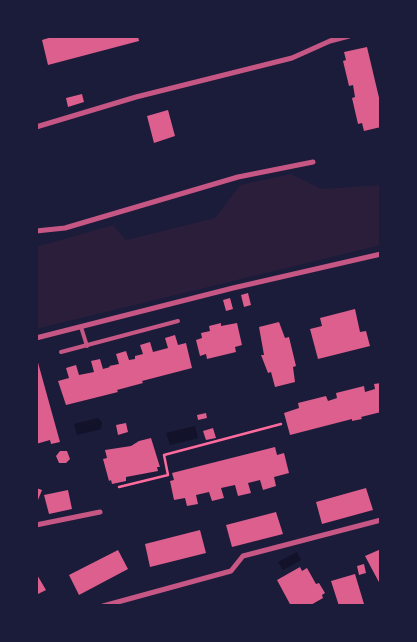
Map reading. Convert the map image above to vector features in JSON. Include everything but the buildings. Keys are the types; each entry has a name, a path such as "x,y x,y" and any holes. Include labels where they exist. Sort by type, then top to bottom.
{"street":[{"path":"36,127 136,97 292,58 330,41 349,36"},
{"path":"36,231 65,228 238,177 313,162"},
{"path":"36,338 233,288 381,254"},
{"path":"36,525 100,512"},
{"path":"103,606 230,571 243,556 381,520"}],"lane":[{"path":"61,352 178,321"},
{"path":"81,327 87,346"}],"path":[{"path":"119,487 168,475 164,455 281,424"}],"shaded area":[{"path":"291,174 322,189 381,185 381,245 36,329 36,247 113,225 126,240 215,218 240,185"},
{"path":"98,418 102,422 101,429 77,435 74,424"},
{"path":"195,426 198,438 170,445 166,433"},
{"path":"297,552 301,560 283,570 278,562"}]}
